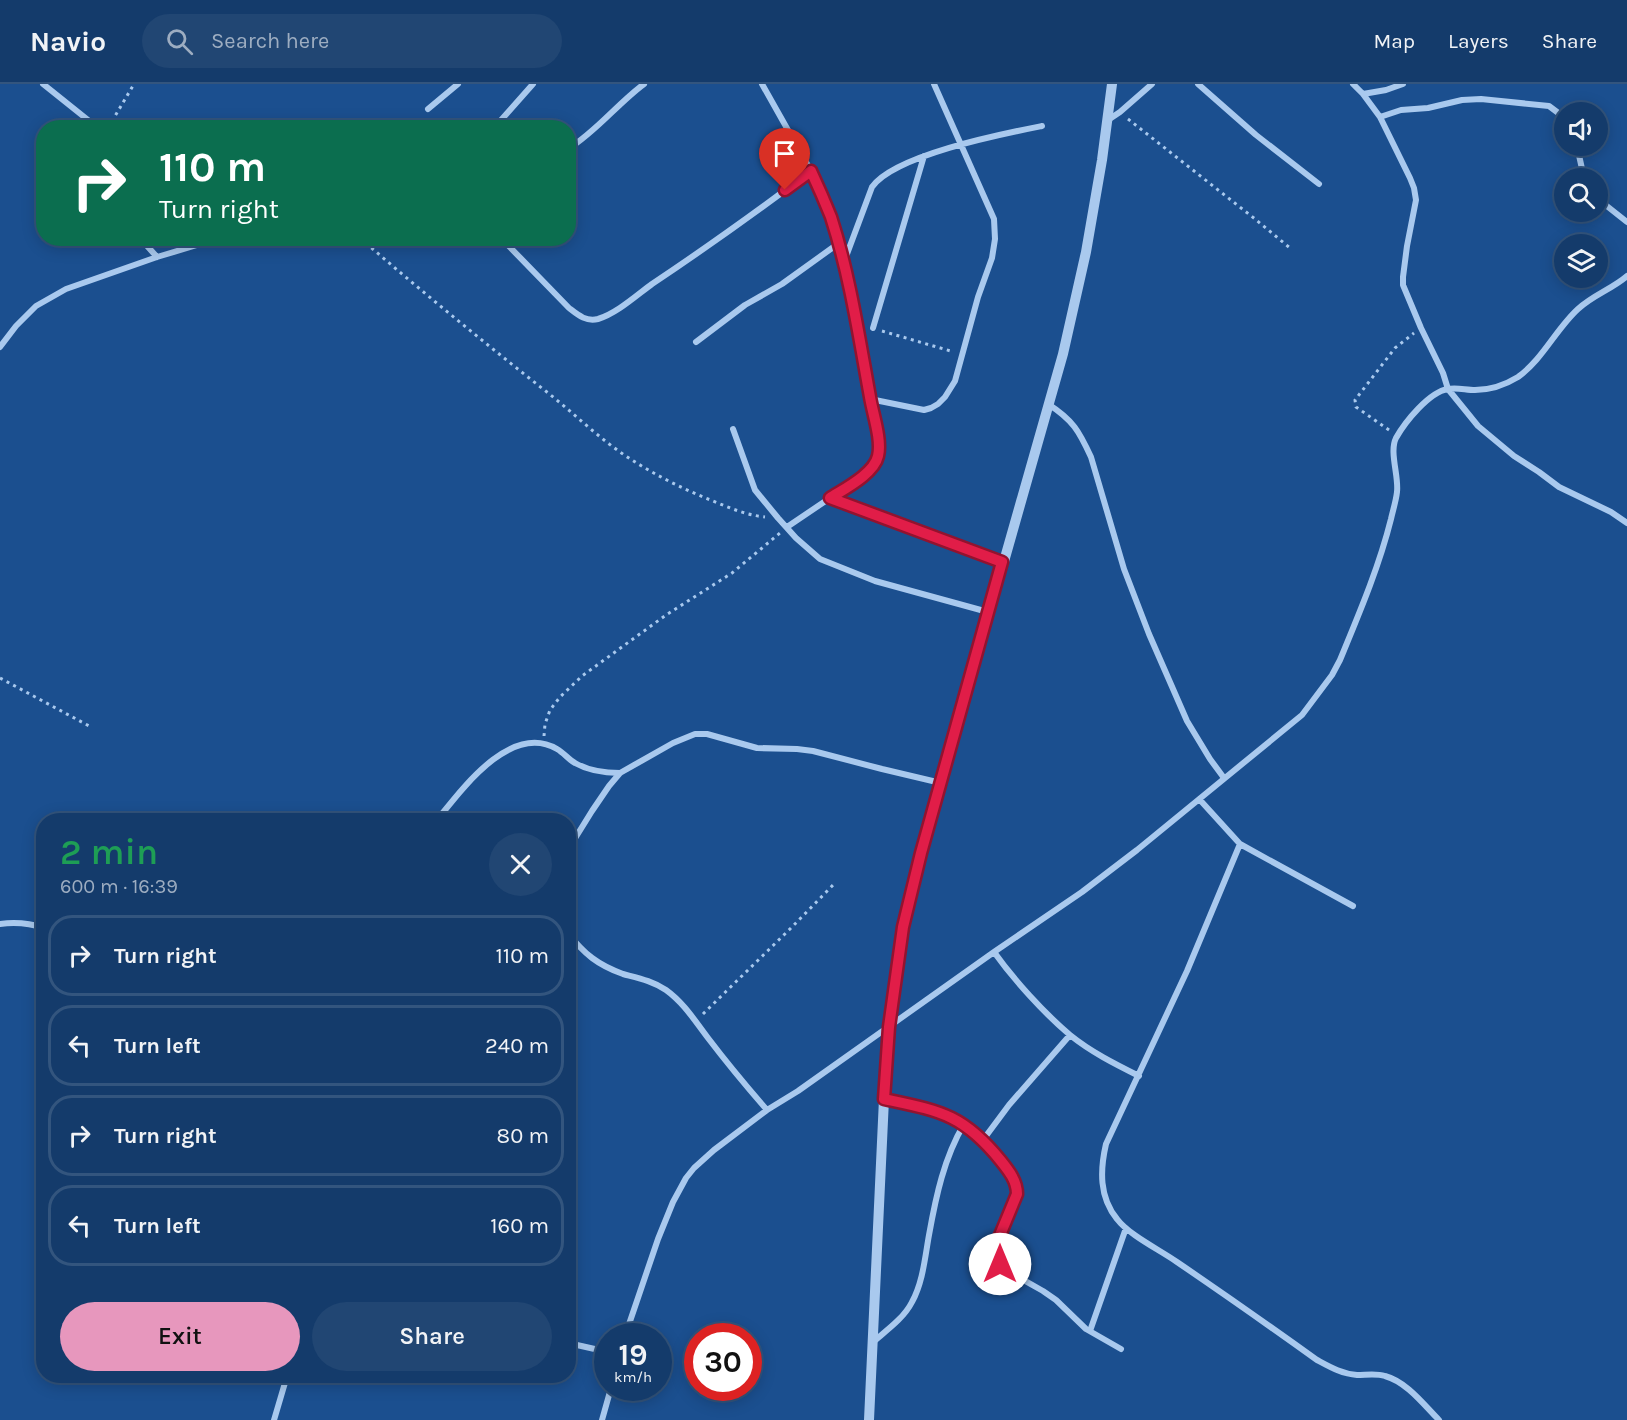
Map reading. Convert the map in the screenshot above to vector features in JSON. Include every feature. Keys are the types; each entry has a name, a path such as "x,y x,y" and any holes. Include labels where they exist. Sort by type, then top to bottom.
{"street":[{"path":"43,84 88,120"},
{"path":"428,109 458,84"},
{"path":"501,120 533,84"},
{"path":"576,144 590,134 644,84"},
{"path":"762,84 811,171 830,215 844,262 877,434 878,455 864,476 787,527"},
{"path":"870,399 924,410 938,404 955,381 978,297 992,258 996,228 934,84"},
{"path":"869,1420 884,1099 889,1027 903,927 921,853 988,612 1063,354 1086,252 1112,84"},
{"path":"1108,120 1152,84"},
{"path":"1198,84 1256,135 1319,184"},
{"path":"1353,84 1380,117 1414,188 1416,200 1403,285 1448,389 1479,426 1514,456 1559,488 1605,509 1627,523"},
{"path":"1363,94 1403,84"},
{"path":"1380,117 1401,110 1481,99 1549,106 1554,110"},
{"path":"844,262 867,198 876,180 903,164 924,156 1042,126"},
{"path":"873,328 924,156"},
{"path":"509,246 578,316 587,320 596,319 609,314 696,255 811,171"},
{"path":"1608,207 1627,222"},
{"path":"696,342 745,305 782,284 838,243"},
{"path":"147,246 157,257"},
{"path":"0,347 16,326 36,306 50,297 66,289 193,246"},
{"path":"629,1323 673,1202 686,1178 714,1149 1082,892 1200,800 1302,715 1332,675 1340,660 1384,547 1397,492 1394,443 1397,436 1427,400 1436,393 1448,389 1487,389 1501,386 1517,377 1531,366 1578,309 1627,276"},
{"path":"1048,404 1068,419 1083,441 1124,569 1149,634 1187,721 1224,778"},
{"path":"733,429 755,490 778,518 820,559 875,581 988,612"},
{"path":"830,498 1002,562"},
{"path":"576,838 620,772 695,734 707,734 757,748 813,751 941,783"},
{"path":"443,813 495,757 524,743 535,742 558,749 574,763 586,768 620,772"},
{"path":"1200,800 1240,844 1353,906"},
{"path":"1240,844 1187,971 1106,1144 1102,1163 1102,1182 1106,1198 1116,1219 1126,1228 1317,1360 1342,1372 1378,1375 1394,1379 1439,1420"},
{"path":"0,924 36,925"},
{"path":"576,942 591,959 623,974 664,988 682,1004 767,1110"},
{"path":"994,952 1016,980 1070,1035 1101,1056 1139,1076"},
{"path":"983,1140 1070,1035"},
{"path":"884,1099 940,1113 964,1124 983,1140 1004,1165 1017,1186 1017,1194 998,1240 997,1252 1000,1264 1006,1270 1056,1300 1090,1331 1120,1349"},
{"path":"873,1342 902,1316 911,1305 918,1290 936,1197 955,1139 964,1124"},
{"path":"1090,1331 1126,1228"},
{"path":"576,1345 594,1349"},
{"path":"274,1420 285,1383"},
{"path":"602,1420 607,1401"}],"path":[{"path":"113,120 134,84"},
{"path":"1120,112 1290,248"},
{"path":"369,246 631,460 703,497 749,515 778,518"},
{"path":"873,328 961,354"},
{"path":"1397,436 1356,406 1355,400 1395,348 1421,328"},
{"path":"544,744 545,724 550,710 582,676 666,615 732,573 787,527"},
{"path":"0,678 91,727"},
{"path":"695,1021 834,884"}],"route":[{"path":"785,190 811,171 830,215 844,262 877,434 878,455 872,468 864,476 830,498 1002,562 921,853 903,927 889,1027 884,1099 940,1113 964,1124 983,1140 1004,1165 1017,1186 1017,1194 998,1240 997,1252 1000,1264"}]}
